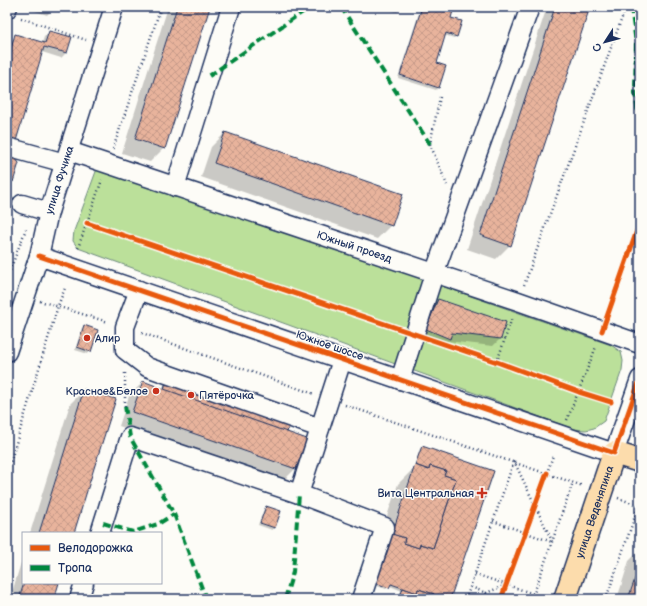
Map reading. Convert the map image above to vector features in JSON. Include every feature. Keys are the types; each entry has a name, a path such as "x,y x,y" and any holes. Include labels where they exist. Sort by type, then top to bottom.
{"main road":[{"name":"Южное шоссе","path":"614,453 640,461"},
{"name":"улица Веденяпина","path":"565,599 614,453"}],"street":[{"name":"улица Фучика","path":"7,352 11,323 25,296 39,256 49,212 114,7"},
{"path":"175,187 231,7"},
{"path":"400,380 434,274 530,7"},
{"name":"Южный проезд","path":"7,146 108,164 518,301 640,344"},
{"path":"22,204 49,212"},
{"name":"Южное шоссе","path":"39,256 614,453"},
{"path":"139,290 125,327 125,350 147,367 320,428"},
{"path":"299,494 342,360"},
{"name":"улица Веденяпина","path":"614,453 640,379"},
{"path":"100,532 130,437 299,494 385,527 360,599"},
{"path":"79,599 84,584"}],"path":[{"path":"78,248 161,7"},
{"path":"497,362 626,7"},
{"path":"10,10 103,45"},
{"path":"440,97 430,144 448,187 463,192"},
{"path":"87,223 95,226"},
{"path":"7,473 58,306 65,288"},
{"path":"25,296 125,327 330,400 514,461 583,486"},
{"path":"565,425 602,331"},
{"path":"125,350 125,406"},
{"path":"489,359 504,364"},
{"path":"571,389 585,394"},
{"path":"545,479 553,456"},
{"path":"514,461 552,542"},
{"path":"466,599 514,461"},
{"path":"532,599 573,482"},
{"path":"618,498 639,506"},
{"path":"533,513 538,499"},
{"path":"606,599 640,502"},
{"path":"493,521 552,542"},
{"path":"523,540 528,526"},
{"path":"475,574 534,594"},
{"path":"504,592 509,577"},
{"path":"486,593 506,584"},
{"path":"471,587 486,593 490,599"}],"green space":[{"path":"98,166 611,345 621,352 623,361 622,370 604,421 594,428 586,430 573,429 78,248 73,241 74,231"}],"building":[{"path":"177,7 210,7 165,149 135,139"},
{"path":"422,7 454,7 451,18 462,21 457,37 446,33 437,63 446,66 439,88 400,75"},
{"path":"555,7 590,7 511,246 480,235"},
{"path":"49,31 72,37 67,53 44,47 16,141 7,138 7,63 15,34 45,43"},
{"path":"225,132 403,194 392,226 214,163"},
{"path":"7,153 13,155 19,163 13,182 7,180"},
{"path":"438,299 506,322 501,339 452,333 450,339 426,329"},
{"name":"Алир","path":"84,325 98,330 91,352 77,347"},
{"path":"143,381 164,389 166,382 289,426 287,432 307,439 296,469 132,412"},
{"path":"166,382 289,426 287,432 164,389"},
{"path":"84,389 116,399 74,532 39,532"},
{"path":"422,446 494,471 450,599 435,599 432,598 434,594 418,589 417,593 391,584 389,588 373,582 390,533 405,538 404,543 419,548 420,544 433,548 456,479 444,475 446,471 430,466 429,470 415,465"},
{"path":"415,465 429,470 430,466 446,471 444,475 456,479 433,548 420,544 419,548 404,543 405,538 392,534"},
{"path":"266,506 281,511 275,528 260,523"},
{"path":"640,563 640,599 628,599 636,576"},
{"path":"24,584 59,584 54,599 19,599"},
{"path":"403,588 417,593 418,589 434,594 432,598 435,599 399,599"}],"marked path":[{"path":"209,76 310,7"},
{"path":"341,7 430,144"},
{"path":"631,7 636,43 635,93 640,128"},
{"path":"125,406 130,437 174,514 206,599"},
{"path":"285,599 293,572 299,494"},
{"path":"103,523 133,532 158,524 174,514"}],"cycle path":[{"path":"602,331 640,222"},
{"path":"87,223 611,402"},
{"path":"39,256 614,453 640,379"},
{"path":"501,599 547,473"}],"place":[{"name":"Алир","path":"87,338"},
{"name":"Красное&Белое","path":"156,391"},
{"name":"Пятёрочка","path":"191,395"},
{"name":"Вита Центральная","path":"482,493"}]}
